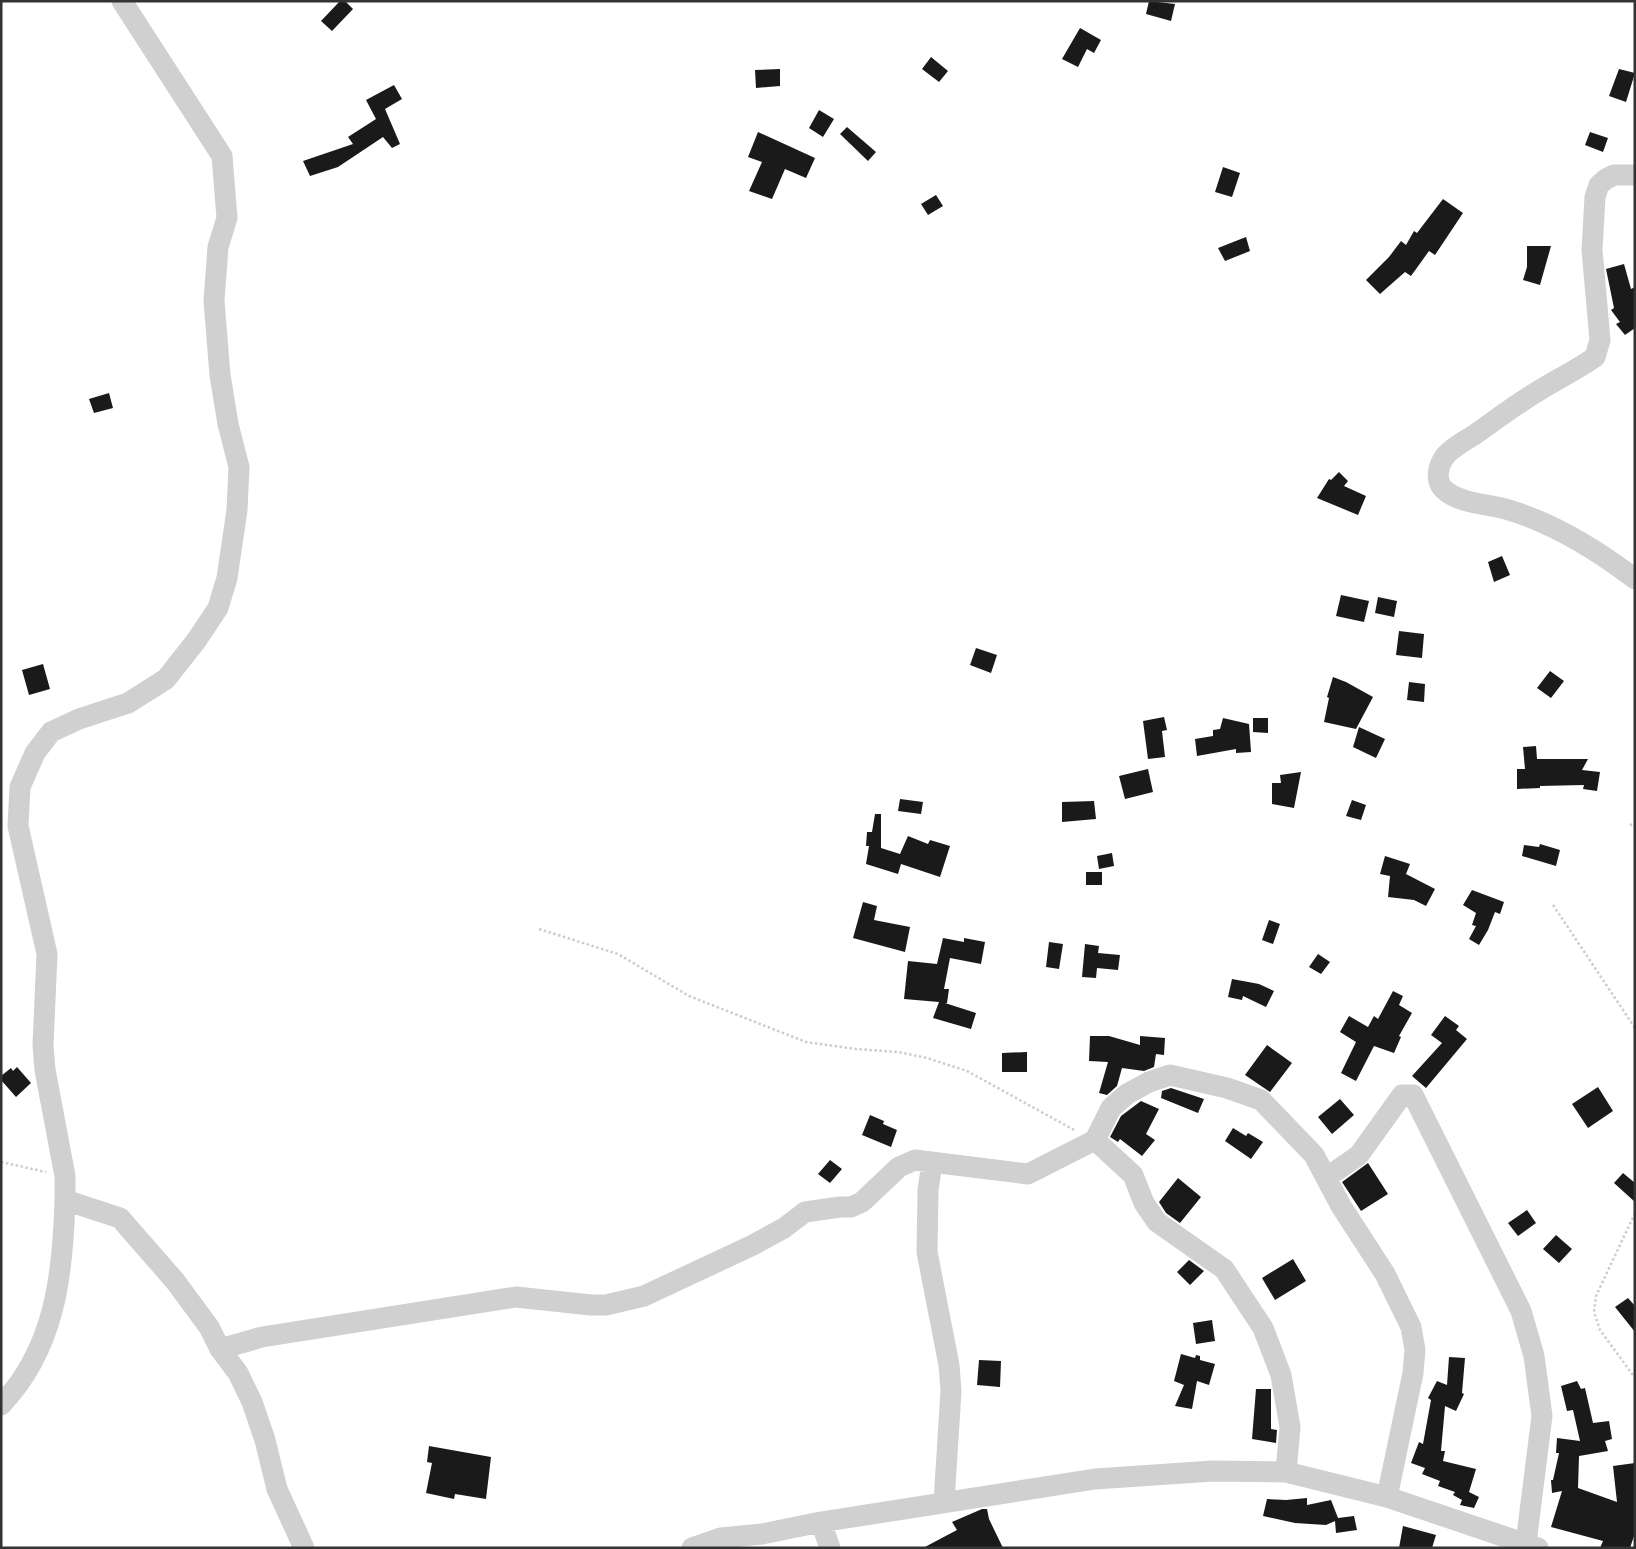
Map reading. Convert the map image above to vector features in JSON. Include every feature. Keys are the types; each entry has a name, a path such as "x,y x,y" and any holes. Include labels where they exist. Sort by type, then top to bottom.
{"street":[{"path":"1,1405 11,1395 30,1366 48,1330 61,1266 65,1200 65,1176 45,1070 43,1045 47,954 18,826 20,787 35,753 51,732 80,719 128,703 166,680 218,608 227,578 237,510 239,467 228,424 220,375 214,300 218,247 227,218 222,156 122,1"},
{"path":"1635,175 1614,175 1606,179 1599,185 1595,197 1592,250 1600,340 1595,357 1538,391 1460,444 1446,455 1440,464 1438,475 1439,484 1447,492 1478,503 1508,510 1540,522 1579,541 1635,580"},
{"path":"220,1350 262,1337 516,1297 606,1305 644,1296 753,1245 784,1228 805,1212 851,1207 862,1202 898,1167 915,1160 1028,1174 1095,1140 1111,1108 1127,1094 1149,1082 1170,1075 1227,1088 1261,1100 1314,1155 1341,1206 1386,1274 1411,1327 1415,1350 1413,1373 1387,1497"},
{"path":"692,1548 721,1538 762,1534 821,1522 1095,1479 1213,1471 1286,1472 1387,1497 1532,1545 1542,1416 1534,1356 1521,1311 1413,1095 1402,1095 1359,1155 1326,1178"},
{"path":"1095,1140 1133,1176 1144,1203 1157,1222 1224,1269 1263,1328 1281,1375 1290,1427 1286,1472"},
{"path":"932,1163 928,1190 927,1252 949,1365 951,1391 944,1502"},
{"path":"65,1200 120,1218 175,1281 209,1327 220,1350 238,1373 252,1402 265,1440 277,1489 304,1548"},
{"path":"821,1522 830,1548"}],"path":[{"path":"1630,824 1635,828"},
{"path":"1553,905 1635,1028"},
{"path":"539,929 618,954 689,996 806,1042 856,1049 898,1052 927,1058 967,1070 1046,1116 1095,1140"},
{"path":"1,1162 65,1176"},
{"path":"1635,1214 1596,1296 1594,1312 1600,1330 1635,1378"}],"building":[{"path":"340,1 345,1 353,9 332,31 321,21"},
{"path":"1149,1 1175,4 1171,21 1146,14"},
{"path":"1080,28 1101,40 1094,53 1087,49 1078,67 1062,59"},
{"path":"931,57 948,71 939,82 922,69"},
{"path":"780,69 780,86 756,88 755,70"},
{"path":"1619,69 1635,73 1626,102 1609,96"},
{"path":"394,85 402,99 385,109 400,144 392,148 383,137 338,167 310,176 303,161 353,144 348,137 376,119 366,100"},
{"path":"819,110 834,119 823,137 809,128"},
{"path":"847,127 876,152 868,161 840,134"},
{"path":"758,132 815,158 806,178 785,169 772,199 749,191 762,162 748,157"},
{"path":"1590,132 1608,138 1603,152 1585,145"},
{"path":"1223,167 1240,173 1232,197 1215,192"},
{"path":"936,195 943,206 928,215 921,204"},
{"path":"1443,199 1463,213 1435,255 1429,251 1411,276 1405,272 1380,294 1366,280 1389,257 1401,241 1406,245 1414,231 1417,233"},
{"path":"1246,237 1250,251 1225,261 1218,248"},
{"path":"1527,246 1551,246 1540,285 1523,280 1527,267"},
{"path":"1624,264 1631,289 1635,287 1635,328 1625,335 1616,324 1620,322 1611,310 1614,308 1606,269"},
{"path":"109,393 113,408 94,413 89,399"},
{"path":"1339,472 1348,481 1344,486 1366,496 1358,515 1317,498 1329,479 1331,480"},
{"path":"1502,556 1510,575 1494,582 1488,562"},
{"path":"1341,595 1369,601 1364,622 1336,616"},
{"path":"1378,597 1397,601 1394,617 1375,613"},
{"path":"1399,631 1424,634 1422,658 1396,655"},
{"path":"976,648 997,655 991,673 970,665"},
{"path":"43,664 50,689 29,695 22,670"},
{"path":"1550,671 1564,681 1551,698 1537,688"},
{"path":"1333,677 1373,697 1356,729 1324,722 1329,698 1327,697"},
{"path":"1409,682 1425,684 1424,702 1407,700"},
{"path":"1164,717 1167,730 1162,731 1165,757 1148,759 1143,721"},
{"path":"1223,718 1249,724 1251,752 1236,753 1236,749 1197,756 1195,739 1213,736 1213,730 1220,729"},
{"path":"1253,718 1268,718 1268,733 1253,732"},
{"path":"1359,727 1385,739 1376,758 1353,747"},
{"path":"1536,746 1537,759 1588,759 1582,770 1600,772 1597,791 1583,789 1584,785 1540,786 1540,788 1517,789 1517,769 1525,769 1523,747"},
{"path":"1148,769 1153,792 1125,799 1119,776"},
{"path":"1301,772 1294,808 1272,804 1272,783 1281,783 1280,775"},
{"path":"900,799 923,802 921,814 898,811"},
{"path":"1352,800 1366,805 1361,820 1346,816"},
{"path":"1094,801 1096,819 1062,822 1062,802"},
{"path":"875,814 881,814 881,848 900,854 908,836 928,844 930,840 950,846 940,877 901,864 898,874 866,864 869,846 866,846 867,832 872,832"},
{"path":"1540,844 1560,850 1556,866 1522,856 1524,845 1539,847"},
{"path":"1112,853 1114,866 1099,869 1097,856"},
{"path":"1385,856 1410,864 1406,874 1435,889 1426,906 1414,900 1388,897 1390,876 1380,874"},
{"path":"1086,872 1102,872 1102,885 1086,885"},
{"path":"1472,890 1504,902 1500,914 1495,912 1488,930 1479,945 1469,939 1476,926 1472,925 1476,913 1463,905"},
{"path":"863,902 877,906 874,920 910,927 905,952 853,938"},
{"path":"1269,920 1280,924 1273,944 1262,940"},
{"path":"943,938 964,942 964,938 985,942 981,964 950,958 944,989 949,989 947,1003 945,1003 976,1013 971,1029 933,1018 939,1002 904,999 908,961 937,964"},
{"path":"1049,942 1063,944 1059,969 1046,967"},
{"path":"1085,944 1099,946 1098,953 1120,955 1118,970 1097,968 1096,978 1082,977"},
{"path":"1318,954 1330,962 1321,974 1309,967"},
{"path":"1232,979 1259,984 1274,991 1266,1007 1243,996 1242,1000 1228,997"},
{"path":"1393,991 1403,996 1399,1005 1412,1013 1399,1036 1401,1037 1394,1053 1374,1046 1356,1081 1341,1073 1356,1042 1340,1032 1349,1016 1368,1027 1374,1016 1378,1019"},
{"path":"1445,1016 1459,1026 1456,1030 1467,1039 1426,1088 1412,1076 1442,1043 1431,1035"},
{"path":"1090,1036 1109,1036 1140,1045 1140,1036 1165,1038 1164,1055 1156,1054 1154,1067 1144,1071 1122,1068 1117,1086 1107,1095 1099,1093 1108,1062 1089,1061"},
{"path":"1267,1045 1292,1063 1270,1092 1245,1075"},
{"path":"1027,1052 1027,1072 1002,1072 1002,1053"},
{"path":"17,1067 31,1083 16,1097 1,1080 1,1076 11,1068 13,1071"},
{"path":"1598,1087 1613,1111 1588,1128 1572,1104"},
{"path":"1171,1088 1204,1099 1198,1113 1161,1098 1162,1091"},
{"path":"1340,1099 1354,1115 1332,1134 1318,1117"},
{"path":"1141,1101 1159,1109 1146,1134 1155,1140 1142,1156 1120,1139 1118,1142 1110,1137 1121,1116"},
{"path":"870,1115 884,1121 883,1124 897,1130 891,1147 862,1135"},
{"path":"1233,1128 1246,1136 1248,1133 1263,1142 1251,1159 1225,1141"},
{"path":"830,1160 842,1169 830,1183 818,1174"},
{"path":"1368,1163 1388,1194 1361,1211 1342,1182"},
{"path":"1623,1173 1635,1183 1635,1202 1614,1183"},
{"path":"1178,1178 1201,1197 1180,1223 1166,1213 1159,1202"},
{"path":"1527,1210 1536,1223 1518,1236 1508,1223"},
{"path":"1556,1235 1572,1249 1559,1263 1543,1249"},
{"path":"1293,1259 1306,1281 1275,1300 1262,1278"},
{"path":"1189,1260 1204,1271 1190,1285 1177,1272"},
{"path":"1628,1298 1635,1306 1635,1332 1615,1307"},
{"path":"1212,1320 1215,1341 1196,1344 1193,1323"},
{"path":"1181,1354 1195,1358 1196,1355 1200,1356 1200,1360 1215,1364 1209,1385 1197,1381 1192,1409 1175,1406 1184,1385 1174,1381"},
{"path":"1449,1357 1465,1358 1462,1393 1464,1394 1456,1411 1445,1406 1441,1451 1445,1451 1443,1461 1476,1469 1469,1492 1479,1497 1474,1508 1460,1505 1462,1500 1453,1495 1455,1492 1438,1486 1440,1481 1422,1474 1425,1468 1411,1463 1419,1442 1423,1444 1431,1400 1428,1398 1437,1381 1447,1385"},
{"path":"979,1360 1001,1361 1000,1387 977,1385"},
{"path":"1577,1381 1581,1389 1585,1388 1593,1423 1609,1421 1612,1439 1605,1441 1608,1451 1579,1456 1578,1488 1617,1502 1613,1466 1635,1463 1635,1533 1630,1548 1600,1548 1603,1541 1551,1527 1562,1491 1552,1493 1551,1480 1553,1480 1559,1453 1556,1453 1557,1438 1580,1441 1573,1410 1567,1411 1561,1386"},
{"path":"1256,1389 1271,1389 1271,1429 1277,1430 1276,1443 1252,1439"},
{"path":"429,1446 491,1457 486,1499 455,1494 454,1499 426,1493 432,1463 427,1462"},
{"path":"1307,1498 1307,1505 1331,1500 1338,1518 1354,1516 1357,1530 1336,1533 1335,1521 1326,1525 1295,1523 1263,1516 1267,1499"},
{"path":"982,1509 987,1509 989,1519 1003,1548 923,1548 957,1530 952,1522"},
{"path":"1403,1526 1436,1535 1432,1548 1399,1548"}]}
